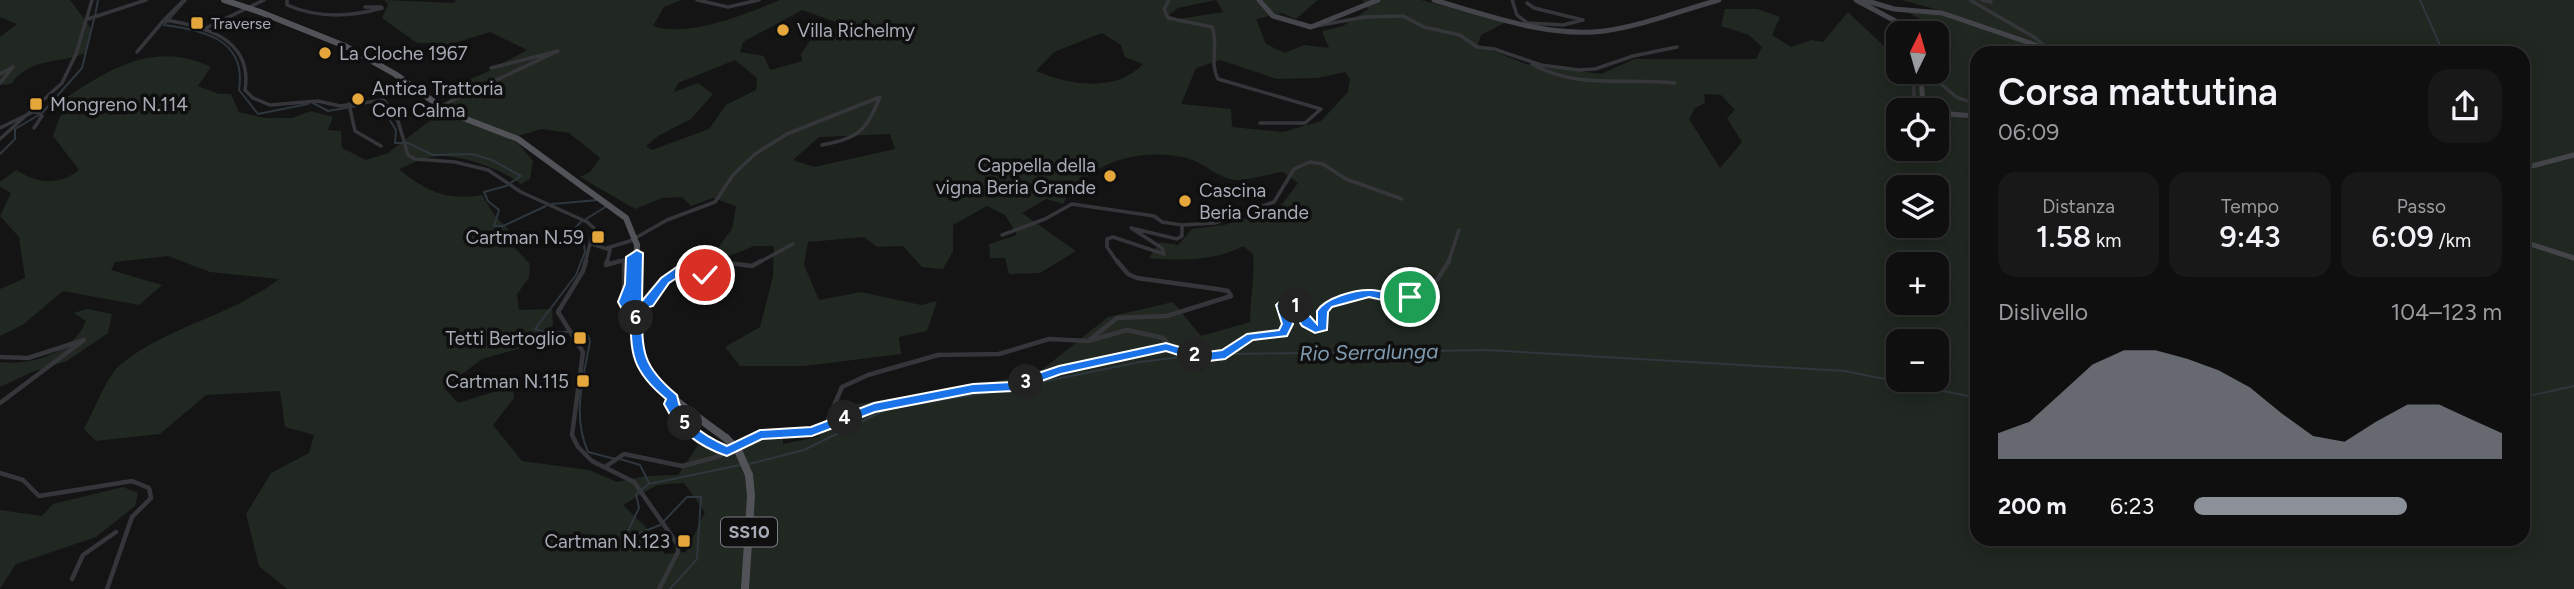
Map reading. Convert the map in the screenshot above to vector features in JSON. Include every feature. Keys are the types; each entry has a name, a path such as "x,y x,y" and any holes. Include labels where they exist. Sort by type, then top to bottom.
{"main road":[{"name":"SS10","path":"224,0 356,52 440,106 475,124 518,139 629,219 636,233 637,249 637,354 652,381 738,450 749,475 751,496 745,589"}],"street":[{"path":"0,139 35,111 63,82 72,66 92,0"},
{"path":"88,20 146,0"},
{"path":"137,52 184,0"},
{"path":"206,28 264,0"},
{"path":"287,0 287,5 315,15 351,14 382,8 365,6"},
{"path":"697,0 729,7 744,6 759,0"},
{"path":"1169,0 1164,5 1168,18 1204,20 1213,27 1216,38 1212,68 1218,79 1321,109 1305,123 1260,123"},
{"path":"1259,0 1273,16 1299,26 1316,26 1365,17 1404,16 1424,27 1460,35 1477,47 1541,65 1595,69 1633,56 1677,47"},
{"path":"1316,26 1378,0"},
{"path":"1434,0 1530,25 1604,31 1719,0"},
{"path":"1512,0 1517,15 1530,25 1563,24 1583,20 1534,8 1527,3"},
{"path":"1856,0 1895,21"},
{"path":"1864,0 1894,9 1942,13 2036,46"},
{"path":"1970,0 2003,23 2036,38 2046,46"},
{"path":"1982,0 1991,2"},
{"path":"165,20 206,28 232,43 248,71 245,90 259,102 274,106 316,101 350,106 378,99 388,103 408,155 415,159 477,166 594,228 583,271 561,305 560,322 567,332 580,342 583,352 572,435 576,445 593,464 627,477 638,487 678,545 678,552 659,589"},
{"path":"440,106 558,51 491,68"},
{"path":"1522,58 1539,69 1577,83 1591,85 1627,80 1675,83"},
{"path":"0,74 13,67 0,83"},
{"path":"1924,84 1924,97 1928,105 1944,112 1970,115"},
{"path":"1940,84 1958,98 1970,102"},
{"path":"592,244 607,248 630,241 667,220 715,202 733,175 755,153 787,134 880,97 867,128 847,140 822,145"},
{"path":"350,106 355,131 381,146"},
{"path":"0,128 35,111"},
{"path":"34,128 42,116 35,111"},
{"path":"2530,166 2574,155"},
{"path":"1002,235 1045,219 1072,204 1154,216 1162,222 1182,225 1215,223 1274,202 1294,169 1310,162 1323,164 1346,179 1402,199"},
{"path":"1088,341 1118,318 1167,316 1231,296 1228,291 1217,288 1182,286 1128,274 1107,247 1107,239 1113,237 1164,254 1162,248 1132,228 1177,239 1182,236 1182,225"},
{"path":"605,467 617,456 624,454 682,466 709,461 760,435 825,428 874,408 973,389 1013,387 1059,370 1166,347 1206,358 1225,354 1251,337 1283,333 1288,324 1282,305 1289,297 1302,312 1306,323 1315,329 1323,327 1322,311 1328,304 1369,293 1405,299 1445,272 1459,230"},
{"path":"607,248 610,250 606,265 619,260 624,262 624,302 626,308 630,308 652,300 665,281 698,258 711,257 701,269 708,276 717,273 728,262 754,265 793,244"},
{"path":"2530,244 2574,258"},
{"path":"624,302 630,284 631,257 637,249"},
{"path":"825,428 842,387 868,375 938,355 999,354 1049,339 1088,341 1127,330 1163,338 1167,342 1166,347"},
{"path":"0,357 28,358 84,340 0,403"},
{"path":"672,398 670,404 673,410 700,440 727,451"},
{"path":"0,473 23,480 39,496 49,497 132,481 152,492 151,498 130,523 83,555 72,579"},
{"path":"107,589 130,523"}],"shaded area":[{"path":"0,0 70,0 91,28 86,53 36,65 19,75 11,84 0,85 0,37 17,24 0,17"},
{"path":"384,0 454,3 456,0 681,0 664,7 653,26 683,29 717,23 780,0 1216,0 1318,0 1296,19 1282,13 1256,19 1266,44 1285,53 1304,45 1329,48 1322,31 1343,26 1368,9 1363,0 1421,0 1506,22 1481,35 1478,45 1526,64 1601,74 1635,59 1756,59 1762,47 1749,35 1721,26 1725,9 1757,9 1780,17 1772,35 1791,47 1812,40 1823,42 1848,12 1886,48 1886,84 1950,84 1950,21 1924,21 1907,12 1949,13 1902,0 2574,0 2574,589 287,589 259,566 246,514 271,473 309,453 314,435 285,427 280,391 206,395 160,434 96,441 84,429 104,387 118,367 155,342 239,303 279,279 210,272 168,256 115,262 111,270 162,285 139,305 63,291 24,324 0,336 0,289 25,278 19,237 0,216 11,193 0,187 0,182 16,170 32,178 56,181 79,170 53,136 61,114 57,104 112,70 149,58 169,56 189,59 211,67 198,86 219,94 231,94 239,112 265,118 292,118 311,111 333,117 328,130 341,131 342,148 366,160 388,153 441,112 517,142 533,161 530,179 521,184 490,168 453,157 431,157 399,169 418,183 437,192 458,197 482,195 495,216 510,231 512,245 530,264 529,278 517,294 519,310 552,309 553,325 528,346 482,359 444,388 458,403 513,386 514,398 493,425 522,461 589,470 617,482 646,476 678,475 698,445 783,438 783,444 818,437 852,405 1007,379 1043,369 1108,317 1173,302 1201,336 1250,322 1253,254 1243,246 1221,255 1197,259 1149,258 1160,242 1178,245 1192,229 1224,225 1279,208 1298,183 1283,172 1247,179 1229,179 1196,161 1173,155 1155,154 1118,160 1086,177 1073,189 1063,204 1046,199 1022,213 1076,251 1040,273 1009,274 1005,258 990,258 989,244 1017,235 1005,215 987,206 953,225 953,251 943,269 922,267 903,246 877,247 864,237 808,242 804,265 819,300 861,292 921,305 937,301 927,331 899,337 901,354 805,366 740,366 725,347 760,327 773,276 774,246 754,246 715,262 717,249 732,229 736,206 713,198 691,206 682,197 662,198 635,209 580,177 590,172 600,158 569,133 542,129 518,136 451,110 449,88 485,73 527,50 490,32 451,44 417,43 382,18 388,4","holes":["1216,0 1223,12 1178,19 1169,15 1178,8","802,10 844,25 813,36 801,54 802,61 770,70 764,56 740,52 743,42","1102,33 1121,45 1125,57 1143,64 1120,79 1106,83 1077,83 1036,71 1054,52","735,60 757,78 756,90 726,105 709,129 652,150 646,146 658,136 691,119 713,94 698,83 674,92 678,83","1220,60 1277,79 1317,78 1345,72 1350,79 1348,92 1321,121 1283,132 1232,127 1231,109 1181,104 1196,68","1704,94 1721,95 1735,110 1727,118 1742,142 1720,168 1689,119 1695,108 1705,103","890,134 895,149 814,167 793,160 819,137","684,483 705,512 686,552 664,554 658,539 623,505 657,485"]},
{"path":"87,309 112,314 108,333 67,361 32,372 0,387 0,362 25,362 61,349 80,332 86,321 74,313"},
{"path":"123,487 138,493 135,506 96,537 16,564 0,589 0,510 42,516 53,504"}],"waterway":[{"path":"95,16 98,0"},
{"path":"186,0 164,25 207,34 229,48 240,73 239,90 258,114 308,104"},
{"path":"2420,0 2440,46"},
{"path":"42,113 82,68 94,19"},
{"path":"313,103 328,111 357,106"},
{"path":"379,103 396,130 395,143 408,143 433,155 472,154 492,160 521,176 506,186 484,192 488,201 499,210 494,226 503,226 546,206"},
{"path":"0,154 15,139 15,129 37,116"},
{"path":"552,204 598,200"},
{"path":"586,219 607,206"},
{"path":"581,222 573,230 583,239 585,252 576,275 535,329 588,335 590,342 580,397 583,438 588,452 615,459"},
{"name":"Rio Serralunga","path":"1230,354 1487,350 1845,371 1970,396"},
{"name":"Rio Serralunga","path":"1022,386 1140,362 1189,356"},
{"name":"Rio Serralunga","path":"2530,396 2574,386"},
{"name":"Rio Serralunga","path":"749,464 804,450 887,409 1003,390"},
{"path":"620,459 640,465 649,483"},
{"name":"Rio Serralunga","path":"660,525 635,535 627,533 639,508 636,494 649,484 740,465"},
{"path":"664,521 687,497 701,497 697,559 670,589"}],"place":[{"name":"Traverse","path":"197,23"},
{"name":"Villa Richelmy","path":"783,30"},
{"name":"La Cloche 1967","path":"325,53"},
{"name":"Antica Trattoria Con Calma","path":"358,99"},
{"name":"Mongreno N.114","path":"36,104"},
{"name":"Cappella della vigna Beria Grande","path":"1110,176"},
{"name":"Cascina Beria Grande","path":"1185,201"},
{"name":"Cartman N.59","path":"598,237"},
{"name":"Tetti Bertoglio","path":"580,338"},
{"name":"Cartman N.115","path":"583,381"},
{"name":"Cartman N.123","path":"684,541"}],"route":[{"path":"705,275 701,269 711,257 698,258 665,281 649,303 643,305 630,308 626,308 624,302 630,284 631,257 637,253 636,344 645,373 672,398 670,404 673,410 700,440 727,451 760,435 812,431 874,408 973,389 1013,387 1059,370 1166,347 1172,346 1206,358 1225,354 1251,337 1283,333 1288,324 1282,305 1289,297 1294,299 1294,304 1302,312 1306,323 1315,329 1323,327 1322,311 1328,304 1369,293 1400,300 1410,297"}]}
